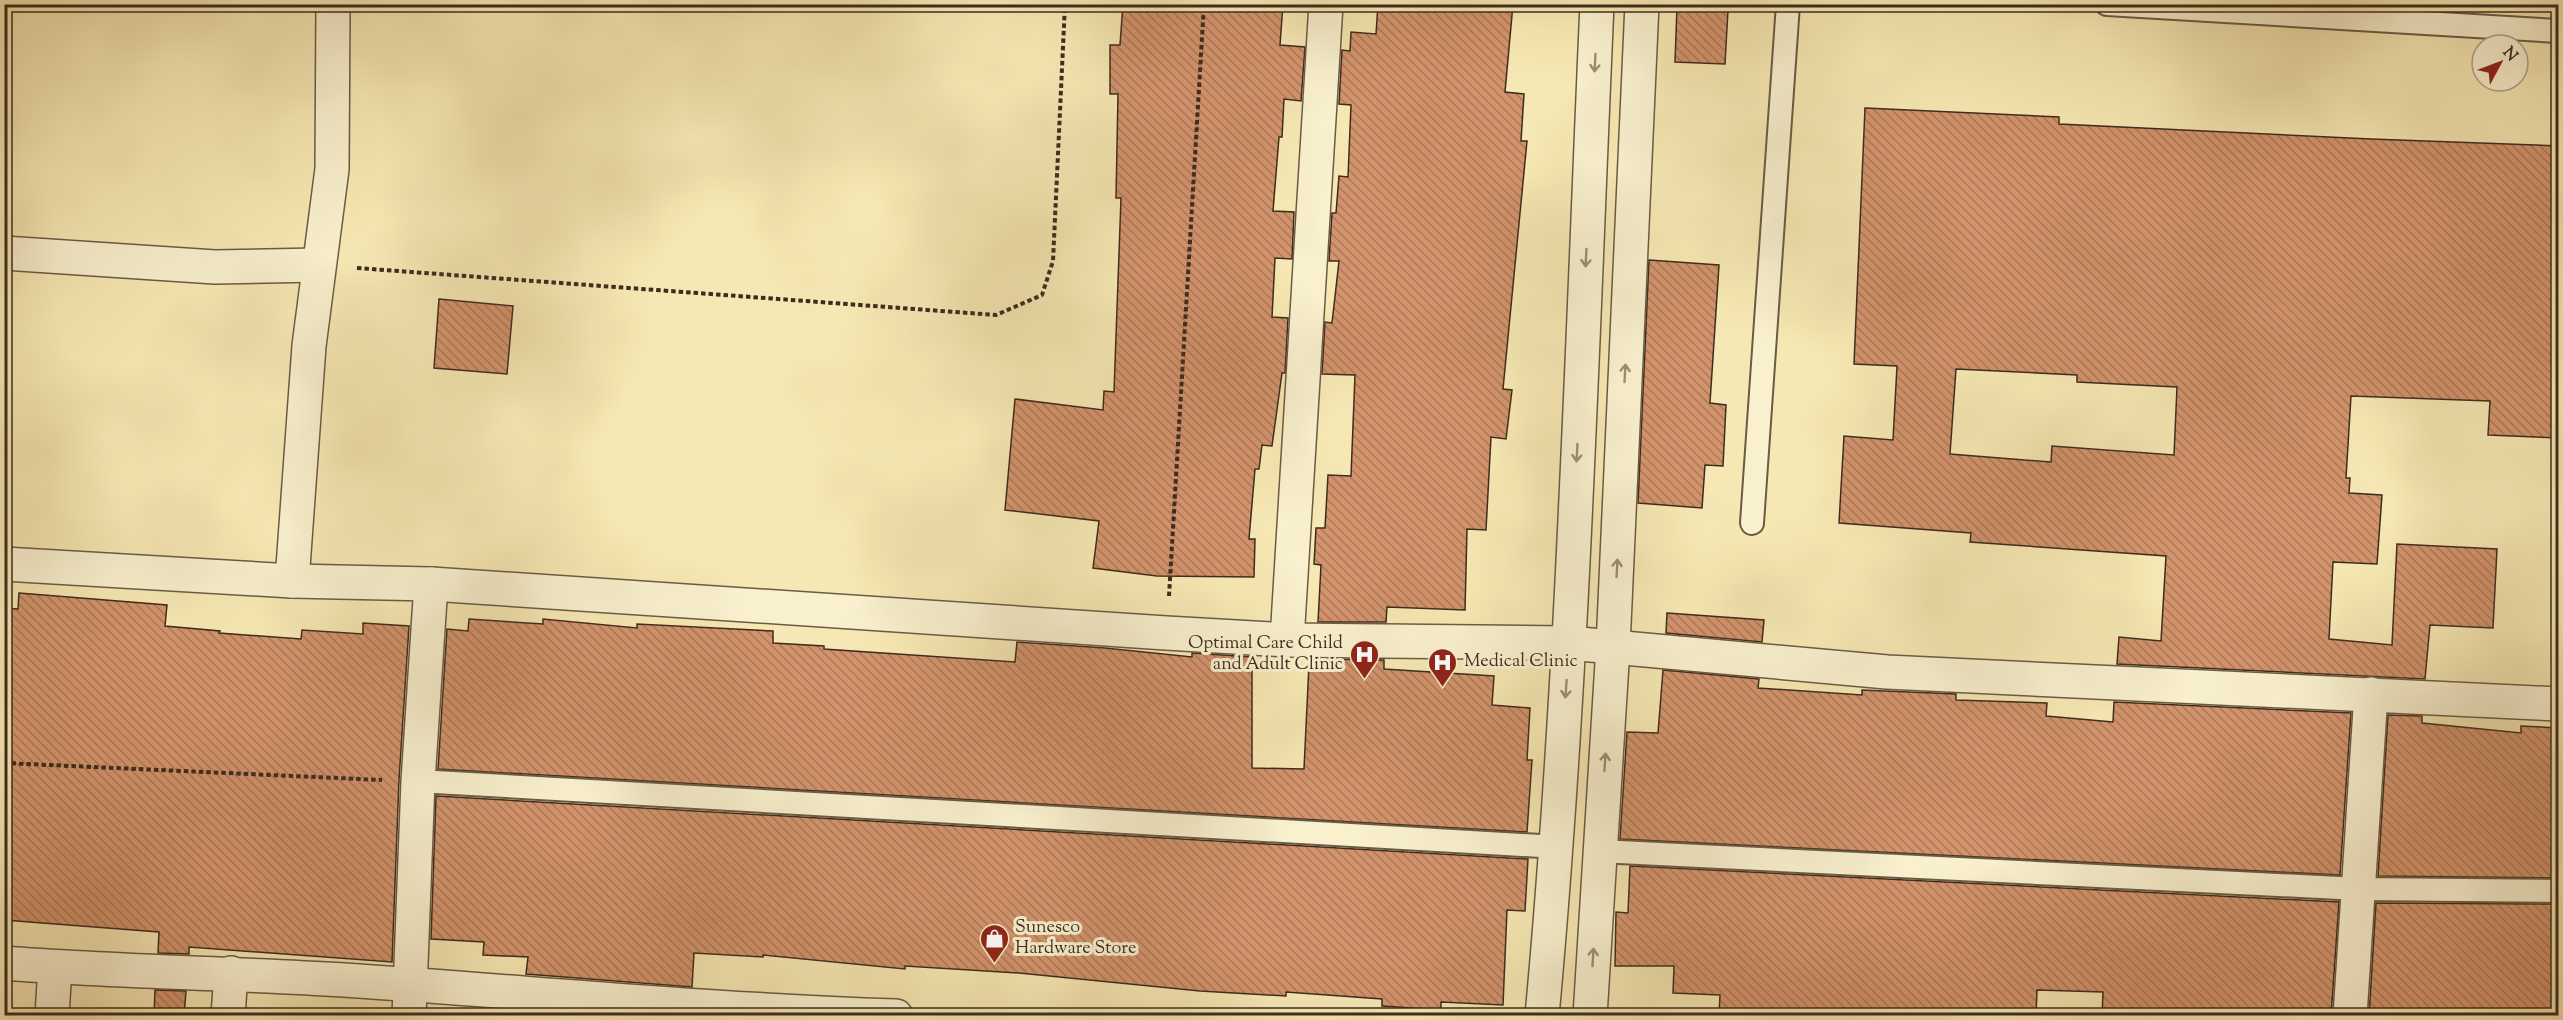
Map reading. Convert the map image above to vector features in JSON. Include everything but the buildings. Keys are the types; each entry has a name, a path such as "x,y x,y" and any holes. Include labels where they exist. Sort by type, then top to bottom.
{"street":[{"path":"292,581 309,346 332,169 333,4"},
{"path":"1287,640 1326,4"},
{"path":"1542,1016 1558,847 1560,762 1569,643 1597,4"},
{"path":"1590,1016 1613,647 1642,4"},
{"path":"4,253 215,267 318,265"},
{"path":"4,564 292,581 431,584 1287,640 1569,643 1887,672 2559,704"},
{"path":"410,1000 418,782 431,584"},
{"path":"2350,1016 2371,694"},
{"path":"4,963 231,973 410,1000 896,1016"},
{"path":"52,1016 55,967"},
{"path":"228,1016 231,973"}],"lane":[{"path":"1752,523 1788,4"},
{"path":"2107,4 2559,32"},
{"path":"418,782 1558,847"},
{"path":"1599,851 2359,889 2559,891"}],"path":[{"path":"318,265 996,315 1042,295 1053,261 1065,4"},
{"path":"1167,633 1204,4"},
{"path":"4,763 418,782"}],"place":[{"name":"Optimal Care Child and Adult Clinic","path":"1364,680"},
{"name":"Medical Clinic","path":"1443,688"},
{"name":"Sunesco Hardware Store","path":"994,964"}]}
